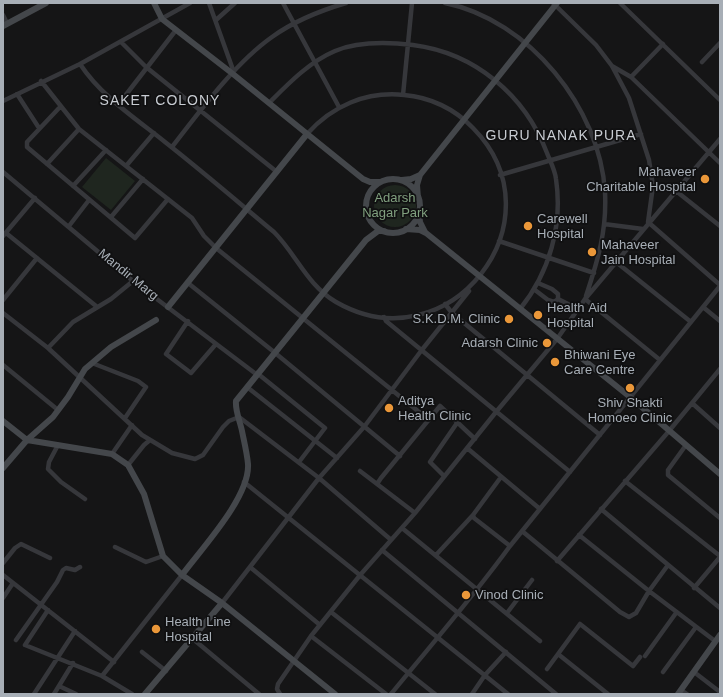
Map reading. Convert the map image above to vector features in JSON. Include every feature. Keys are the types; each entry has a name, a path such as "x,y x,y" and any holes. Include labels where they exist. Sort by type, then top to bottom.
{"street":[{"path":"3,15 5,24 46,3"},
{"path":"154,3 162,19 363,179 370,182 380,182 390,179 411,179 420,174 555,4 596,45 612,66 628,98 642,134 649,160 653,186 648,222"},
{"path":"3,100 80,64 190,3"},
{"path":"209,3 232,67 233,74"},
{"path":"216,20 235,3"},
{"path":"283,3 339,108"},
{"path":"172,147 200,111 233,74 271,37 311,15 346,3"},
{"path":"403,95 412,3"},
{"path":"445,3 474,13 501,26 525,43 544,59 574,98 595,146 601,167 605,192 602,246 585,299"},
{"path":"620,3 720,100"},
{"path":"118,105 176,30"},
{"path":"121,42 146,67 277,172"},
{"path":"269,103 286,86 315,62 335,51 359,44 392,42 443,51 470,63 496,80 512,96 533,124 556,177 558,196 555,236 549,258 538,283 520,309"},
{"path":"702,62 720,43"},
{"path":"631,77 663,44"},
{"path":"80,64 98,87 118,105 172,147 283,241 307,278 323,292 348,308 361,313 384,317 414,315 445,304 461,295 480,277"},
{"path":"612,66 631,77 720,163"},
{"path":"41,82 79,129 192,218 204,236 216,248 392,388 429,420"},
{"path":"17,94 39,128"},
{"path":"145,694 222,604 320,478 364,427 421,350 480,277 490,261 499,241 504,217 505,201 500,175 488,146 478,133 464,120 441,105 425,99 403,95 382,94 368,96 339,108 318,122 307,134 168,307"},
{"path":"60,107 39,128 26,145 89,200 136,238 168,199"},
{"path":"47,164 79,129"},
{"path":"126,166 154,133"},
{"path":"500,175 595,146 642,134"},
{"path":"280,694 277,689 278,684 311,636 390,539 415,513 557,339 585,299 648,222 720,139"},
{"path":"73,186 106,150"},
{"name":"Mandir Marg","path":"3,172 133,281 188,321 325,428 316,441"},
{"path":"420,174 417,185 420,222 426,234"},
{"path":"110,217 143,179"},
{"path":"363,179 367,186 368,194 366,208 371,227 366,240"},
{"path":"400,180 410,186 418,198"},
{"path":"368,194 374,186 380,182"},
{"path":"676,191 720,226"},
{"path":"35,198 4,234 37,258 96,306"},
{"path":"69,226 89,200"},
{"path":"406,229 414,222 419,211"},
{"path":"370,220 375,226 384,231"},
{"path":"392,694 457,613 479,589 510,546 720,285 648,222"},
{"path":"604,224 643,229"},
{"path":"102,676 182,575 235,505 242,492 248,465 239,417 235,407 236,401 256,374 366,240 378,231 395,232 406,229 420,230 426,234 630,397 720,474"},
{"path":"499,241 594,273"},
{"path":"3,300 37,258"},
{"path":"616,262 691,322"},
{"path":"48,348 73,322 96,306 111,299 133,281"},
{"path":"188,283 400,456"},
{"path":"538,283 556,292 558,294 558,299"},
{"path":"534,290 550,302 554,302 558,299"},
{"path":"558,299 578,309"},
{"path":"585,299 660,360"},
{"path":"445,304 452,313 600,435"},
{"path":"703,307 720,321"},
{"path":"3,313 48,348 150,440 172,453 195,459 203,455 229,421 239,417"},
{"path":"384,317 386,321 570,472"},
{"path":"3,468 27,440 58,410 92,363 111,347 156,320"},
{"path":"188,321 166,354 191,373 216,344"},
{"path":"92,363 138,381 146,387 125,418"},
{"path":"3,365 58,410"},
{"path":"557,561 669,431 720,368"},
{"path":"247,387 337,458"},
{"path":"692,403 720,428"},
{"path":"377,484 440,406 475,439"},
{"path":"239,417 320,478 390,539"},
{"path":"3,422 27,440 112,454 128,465 144,494 164,556 182,575 222,604 335,694"},
{"path":"444,476 430,462 457,423"},
{"path":"112,454 132,425"},
{"path":"128,465 144,445 150,440"},
{"path":"299,462 316,441"},
{"path":"58,445 49,462 48,469 62,482 85,498"},
{"path":"686,445 668,470 668,475 720,518"},
{"path":"467,448 540,509"},
{"path":"360,471 415,513"},
{"path":"436,555 473,515 501,476"},
{"path":"625,481 720,556 694,588"},
{"path":"244,482 361,574 508,694"},
{"path":"601,509 694,588 720,608"},
{"path":"473,515 474,518 510,546"},
{"path":"402,528 479,589 540,642"},
{"path":"522,531 620,612 629,617 636,613 648,591 668,565"},
{"path":"579,535 676,613 718,640 679,692 687,694"},
{"path":"3,563 15,548 21,544 50,558"},
{"path":"116,547 146,562 164,556"},
{"path":"382,550 556,694"},
{"path":"16,640 64,568 75,570 80,567"},
{"path":"250,567 320,625"},
{"path":"3,575 41,603 114,662"},
{"path":"507,613 532,580"},
{"path":"3,598 13,583"},
{"path":"48,610 25,645 73,663 102,676 132,694"},
{"path":"331,612 435,694"},
{"path":"547,669 580,624 633,666 643,656 676,613"},
{"path":"663,672 696,627"},
{"path":"34,694 76,631"},
{"path":"311,636 386,694"},
{"path":"193,639 259,694"},
{"path":"142,652 166,670"},
{"path":"472,694 485,675 506,652"},
{"path":"558,654 608,694"},
{"path":"54,694 73,663"},
{"path":"694,672 720,692"},
{"path":"59,686 76,694"}],"green space":[{"path":"106,158 135,181 111,210 82,187"},
{"name":"Adarsh Nagar Park","path":"395,185 410,191 416,206 410,221 395,227 380,221 374,206 380,191"}],"place":[{"name":"Mahaveer Charitable Hospital","path":"705,179"},
{"name":"Carewell Hospital","path":"528,226"},
{"name":"Mahaveer Jain Hospital","path":"592,252"},
{"name":"Health Aid Hospital","path":"538,315"},
{"name":"S.K.D.M. Clinic","path":"509,319"},
{"name":"Adarsh Clinic","path":"547,343"},
{"name":"Bhiwani Eye Care Centre","path":"555,362"},
{"name":"Shiv Shakti Homoeo Clinic","path":"630,388"},
{"name":"Aditya Health Clinic","path":"389,408"},
{"name":"Vinod Clinic","path":"466,595"},
{"name":"Health Line Hospital","path":"156,629"}],"district":[{"name":"SAKET COLONY","path":"160,101"},
{"name":"GURU NANAK PURA","path":"561,136"}]}
